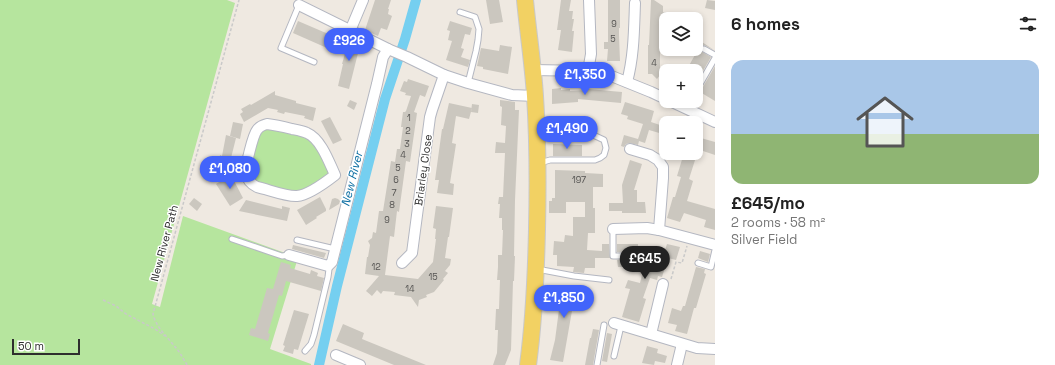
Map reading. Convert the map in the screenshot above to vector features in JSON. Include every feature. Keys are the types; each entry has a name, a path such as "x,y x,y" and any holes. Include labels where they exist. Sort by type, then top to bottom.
{"main road":[{"path":"525,0 538,133 536,269 528,365"}],"street":[{"path":"350,31 363,0"},
{"path":"588,71 591,54 589,0"},
{"path":"627,82 631,68 634,3"},
{"path":"299,5 350,31 407,56 444,75 512,95 535,96"},
{"path":"289,255 328,266 332,262 383,57 391,50"},
{"path":"533,70 588,71 604,73 659,96"},
{"name":"Briarley Close","path":"402,264 412,253 430,117 444,75"},
{"path":"689,108 715,122"},
{"path":"335,175 325,153 316,140 308,133 271,124 262,125 257,131 246,170 247,178 252,184 298,196 306,193 335,175 353,178"},
{"path":"630,149 650,155 658,160 663,168 659,230"},
{"path":"613,229 647,228 715,245"},
{"path":"651,334 663,284"},
{"path":"613,325 651,334 697,348 715,350"},
{"path":"677,365 682,344"},
{"path":"336,355 360,365"}],"lane":[{"path":"299,5 281,48 314,62"},
{"path":"460,12 475,17 479,29 476,51 468,83"},
{"path":"703,78 715,57 704,49"},
{"path":"538,133 590,133 604,140 606,148 604,154 595,160 550,160 538,163"},
{"path":"613,229 613,256 634,256"},
{"path":"232,239 282,256 289,255"},
{"path":"297,240 335,250"},
{"path":"698,264 713,267 715,250"},
{"path":"305,351 311,344 314,335 328,277 328,266"},
{"path":"536,269 574,276 609,280"},
{"path":"613,325 614,356"},
{"path":"597,365 613,325"}],"path":[{"name":"New River Path","path":"187,365 178,349 166,337 153,314 239,0"},
{"path":"663,284 671,281 676,262 682,263 690,238"},
{"path":"103,300 116,306 126,314 155,329 166,337"}],"green space":[{"path":"0,0 227,0 235,3 152,304 160,307 183,216 288,254 297,261 270,349 311,365 0,365"},
{"path":"266,128 306,137 319,149 329,172 328,175 304,191 291,193 252,180 249,174 257,135"}],"building":[{"path":"375,0 391,0 388,14 392,16 387,30 381,28 378,36 365,30"},
{"path":"486,0 499,0 503,22 490,24"},
{"path":"561,0 571,0 569,11 573,11 572,19 574,19 572,31 574,31 572,52 558,50 561,30 557,30"},
{"path":"608,0 620,0 620,61 607,61 608,49 604,49 604,42 608,42"},
{"path":"651,0 654,0 663,6 663,12 659,12 660,64 659,76 657,79 652,74 648,74"},
{"path":"707,0 715,1 715,10 705,8"},
{"path":"298,21 333,36 327,48 293,33"},
{"path":"450,21 472,28 470,35 465,34 461,48 464,49 461,57 470,60 468,67 446,60 452,41 448,40 450,31 447,30"},
{"path":"348,37 362,43 349,89 338,86 346,50 344,49"},
{"path":"703,43 714,50 703,46"},
{"path":"500,45 512,47 508,74 483,69 483,67 477,66 481,48 499,51"},
{"path":"703,52 711,57 703,71 703,64 690,64 694,56 703,56"},
{"path":"715,66 715,101 703,94 703,87"},
{"path":"408,79 429,86 425,97 420,95 414,112 417,113 410,162 406,161 399,212 397,211 394,237 390,236 385,275 418,279 433,262 436,229 433,228 436,206 453,208 445,258 451,259 450,265 445,271 448,273 434,292 419,300 418,307 411,297 394,295 395,292 383,291 381,294 377,290 372,296 366,291 379,276 365,274 370,245 368,241 372,238 373,232 376,233 379,211 383,211 391,161 395,162 397,149 400,149 403,127 401,127 403,112 406,111 411,96 405,95 406,93 400,91 404,81 407,82"},
{"path":"561,88 561,90 570,89 570,91 588,89 622,92 621,103 578,99 578,102 552,104 552,89"},
{"path":"275,91 275,95 296,101 296,103 316,108 313,121 304,118 305,116 285,112 284,114 277,112 278,110 268,108 244,122 240,114 243,112 241,109"},
{"path":"350,100 357,103 354,110 347,106"},
{"path":"500,100 515,102 515,110 519,110 511,350 505,365 493,365 497,353 498,330 495,330 496,309 499,309 500,280 497,280 498,255 502,255 503,230 502,218 499,218 500,204 498,204 499,197 503,197 505,153 495,153 496,142 505,143 506,126 501,125 502,107 500,106"},
{"path":"625,102 654,111 651,122 659,125 659,133 649,130 645,143 639,141 638,145 629,143 624,147 621,146 624,135 638,139 643,124 627,119 628,116 621,114"},
{"path":"449,103 472,108 469,119 456,116 452,143 456,144 450,183 454,184 453,195 437,193 439,180 435,180 442,129"},
{"path":"472,104 479,105 478,113 471,112"},
{"path":"330,117 342,140 333,144 321,121"},
{"path":"233,122 243,124 240,139 230,136"},
{"path":"226,135 236,138 231,158 235,158 234,165 219,162 220,155 222,156"},
{"path":"703,139 715,142 715,155 703,151"},
{"path":"553,144 582,145 582,156 553,156"},
{"path":"630,160 642,164 634,190 637,190 637,202 645,202 646,213 622,213 622,211 609,211 609,203 623,203 622,185"},
{"path":"682,160 695,160 689,179 693,181 687,201 715,209 715,230 704,227 706,220 684,213 680,222 667,218 681,177 677,176"},
{"path":"555,170 585,171 585,173 603,174 603,187 593,187 595,233 588,233 587,250 602,251 602,244 609,244 610,258 595,258 595,268 585,268 584,273 573,272 574,267 557,266 557,255 553,255 554,241 564,242 565,235 573,236 573,217 585,217 585,202 566,202 566,213 549,213 549,201 552,201 552,198 555,198"},
{"path":"231,175 243,198 230,206 216,184"},
{"path":"320,197 326,211 306,225 297,210"},
{"path":"194,198 202,204 197,211 189,204"},
{"path":"335,198 340,201 339,204 329,210 332,199"},
{"path":"246,200 282,209 282,206 290,208 287,221 239,211"},
{"path":"617,244 638,244 638,254 634,252 617,252"},
{"path":"667,244 680,247 676,260 668,258 662,277 658,276 657,280 650,278 643,298 646,299 639,322 622,317 630,289 625,288 628,280 640,283 644,267 618,267 617,260 634,260 638,258 649,263 650,260 654,261 658,248 665,250"},
{"path":"293,245 326,253 324,258 292,249"},
{"path":"700,251 710,254 708,262 698,258"},
{"path":"281,262 291,265 290,268 310,274 311,270 318,273 317,276 324,278 321,291 286,281 282,296 279,295 268,333 270,334 268,341 249,335 251,328 255,329 267,288 273,289"},
{"path":"696,267 705,269 704,273 706,274 687,334 675,331 677,325 668,323 672,308 681,311 683,306 685,306"},
{"path":"554,287 574,291 574,288 584,290 580,307 573,305 563,362 550,360 555,340 560,302 560,298 552,297"},
{"path":"294,310 309,314 298,350 294,349 293,354 283,351 285,346 283,345"},
{"path":"343,324 364,333 362,339 426,365 394,365 336,341"},
{"path":"593,329 599,330 593,365 585,365 590,338"},
{"path":"607,333 612,334 607,362 602,361"},
{"path":"647,346 658,349 657,353 667,356 665,363 655,361 654,365 642,363"}],"waterway":[{"name":"New River","path":"319,365 337,286 385,99 416,0"}]}
